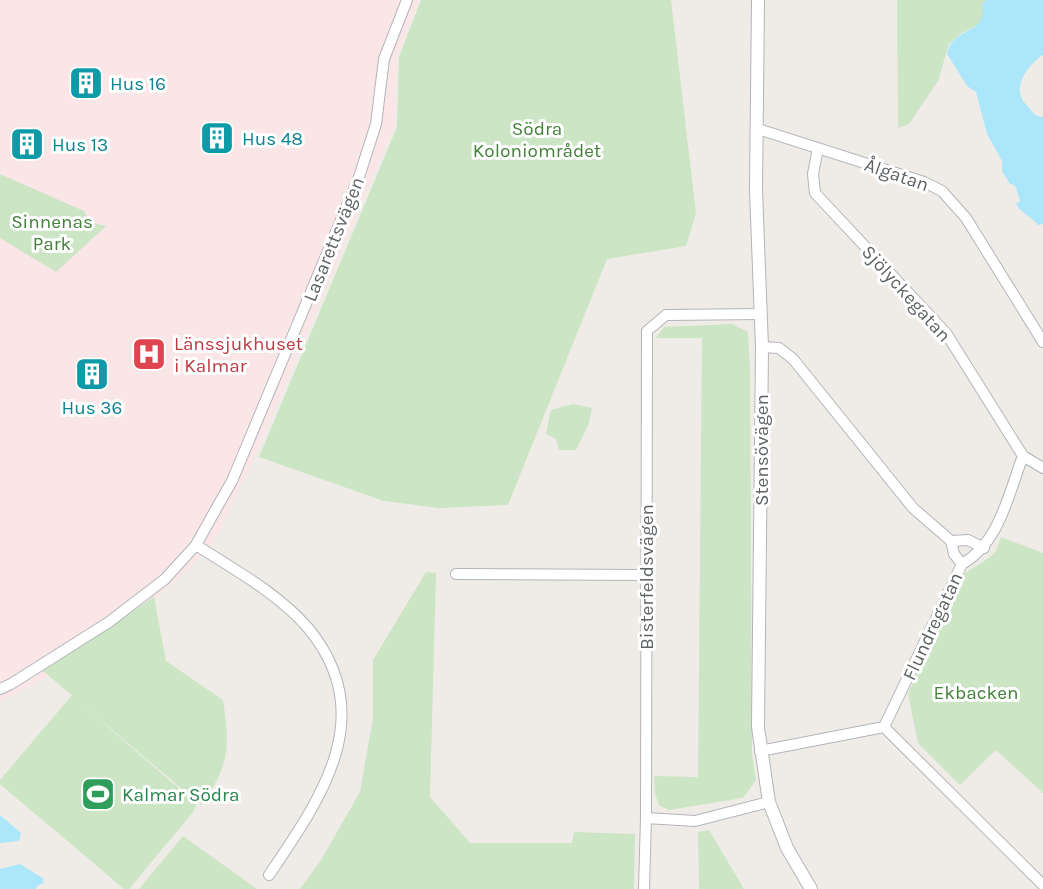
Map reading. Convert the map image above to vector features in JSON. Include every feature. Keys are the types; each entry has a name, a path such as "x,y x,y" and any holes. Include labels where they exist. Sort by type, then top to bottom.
{"street":[{"name":"Lasarettsvägen","path":"0,689 108,622 165,579 196,545 232,481 359,177 376,124 384,59 407,0"},
{"name":"Stensövägen","path":"758,0 756,190 762,347 758,727 769,802 787,848 811,889"},
{"name":"Ålgatan","path":"758,129 924,182 942,191 966,218 1043,342"},
{"name":"Sjölyckegatan","path":"818,148 813,174 815,193 946,333 1023,456 1043,468"},
{"name":"Bisterfeldsvägen","path":"644,889 647,331 666,315 760,314"},
{"path":"762,347 779,348 793,359 913,508 951,541 954,554 962,564"},
{"name":"Flundregatan","path":"884,727 962,564 984,548 994,533 1023,456"},
{"path":"951,541 968,540 984,548"},
{"path":"196,545 270,593 307,626 332,662 340,694 342,731 330,774 303,825 269,875"},
{"path":"456,574 645,575"},
{"path":"760,751 884,727 1043,885"},
{"path":"646,818 695,821 769,802"}],"shaded area":[{"name":"Länssjukhuset i Kalmar","path":"0,0 419,0 397,57 394,126 262,440 213,545 131,622 54,673 0,702"}],"green space":[{"name":"Södra Koloniområdet","path":"421,0 671,0 696,213 686,246 607,259 508,505 439,508 384,501 259,457 397,127 399,57"},
{"path":"897,0 986,0 982,4 984,17 980,24 960,34 949,44 938,81 909,124 898,128"},
{"name":"Sinnenas Park","path":"0,174 84,211 90,222 106,226 56,272 0,238"},
{"path":"732,324 748,332 750,369 752,755 756,780 743,798 669,810 659,805 654,776 698,777 702,338 656,338 664,327"},
{"path":"573,404 592,408 589,423 576,450 559,450 556,439 546,434 551,410"},
{"name":"Ekbacken","path":"1001,537 1043,553 1043,793 996,750 960,785 918,743 908,694 959,577 989,558 996,551"},
{"path":"426,572 436,573 430,797 470,843 572,843 574,832 635,834 634,889 300,889 321,860 360,792 373,718 373,660"},
{"path":"154,597 166,661 223,700 227,744 223,767 201,805 72,696 197,804 129,889 124,889 0,784 0,780 72,695 43,671"},
{"path":"709,830 744,889 699,889 698,832"},
{"path":"183,836 257,889 139,889"}],"water":[{"path":"986,0 1043,0 1043,55 1025,74 1020,93 1023,101 1034,113 1043,117 1043,224 1038,225 1016,204 1020,201 1015,185 1010,184 1002,171 1002,161 987,134 976,92 967,86 947,54 956,38 980,22 982,4"},
{"path":"0,815 21,833 19,841 0,843"},
{"path":"20,864 44,879 43,883 36,889 0,889 0,869"}],"place":[{"name":"Hus 16","path":"86,83"},
{"name":"Hus 48","path":"217,138"},
{"name":"Hus 13","path":"27,144"},
{"name":"Länssjukhuset i Kalmar","path":"149,354"},
{"name":"Hus 36","path":"92,374"},
{"name":"Kalmar Södra","path":"98,794"}]}
